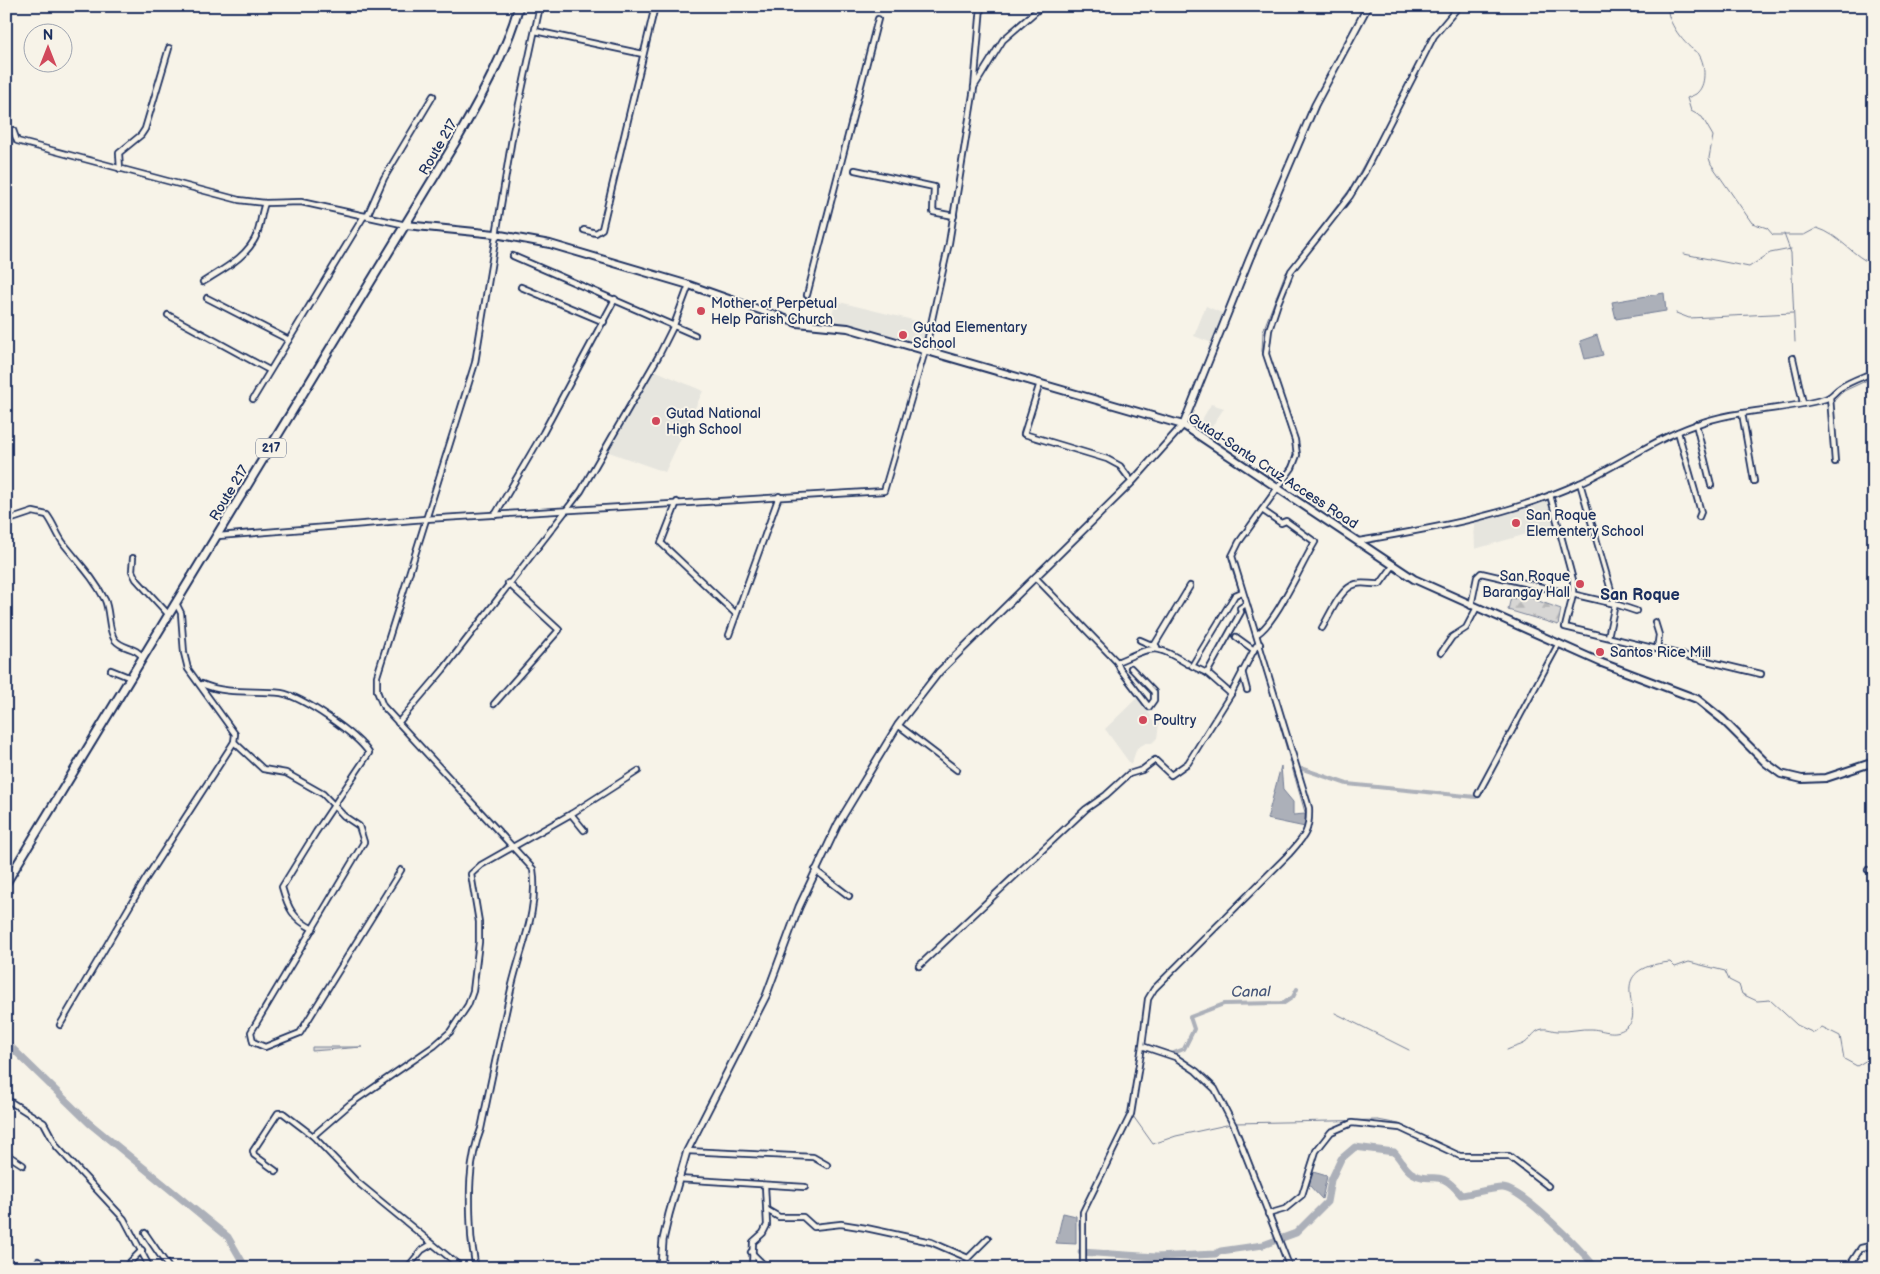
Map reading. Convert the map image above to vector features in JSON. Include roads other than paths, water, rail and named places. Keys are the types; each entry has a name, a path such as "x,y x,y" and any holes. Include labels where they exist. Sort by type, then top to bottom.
{"main road":[{"name":"Route 217","path":"6,883 406,225 493,76 510,36 519,6"},
{"name":"Gutad-Santa Cruz Access Road","path":"406,225 495,234 550,244 689,285 797,323 848,328 1183,425 1414,579 1473,607 1634,676 1697,700 1722,719 1766,763 1781,774 1802,780 1826,778 1874,762"}],"street":[{"path":"475,1268 471,1234 470,1189 473,1150 481,1128 512,986 532,910 535,884 533,869 383,706 377,691 377,676 475,363 495,234 540,6"},
{"path":"584,230 596,233 602,229 655,6"},
{"path":"218,536 425,519 678,502 884,491 925,351 954,216 974,88 981,6"},
{"path":"974,88 1003,40 1042,6"},
{"path":"661,1268 663,1240 687,1151 766,996 815,870 838,824 898,725 939,672 1132,482 1183,425 1249,260 1316,105 1368,6"},
{"path":"1083,1268 1083,1212 1131,1114 1148,999 1154,989 1289,854 1310,826 1309,808 1232,556 1239,542 1292,468 1297,455 1295,440 1266,354 1269,330 1291,271 1350,196 1364,173 1434,36 1459,6"},
{"path":"807,295 878,20"},
{"path":"535,31 643,54"},
{"path":"120,169 119,153 145,129 170,48"},
{"path":"253,399 269,370 290,340 366,216 384,178 432,96"},
{"path":"13,130 17,141 239,200 265,203 301,202 406,225"},
{"path":"855,170 934,187 933,212 954,216"},
{"path":"203,282 234,263 250,246 259,230 265,203"},
{"path":"512,256 695,335"},
{"path":"398,723 443,670 581,491 658,357 674,325 689,285"},
{"path":"521,287 604,322"},
{"path":"206,298 290,340"},
{"path":"496,515 615,299"},
{"path":"168,315 269,370"},
{"path":"1793,358 1803,403"},
{"path":"1359,542 1453,524 1475,516 1496,514 1522,507 1580,483 1696,424 1742,413 1830,397 1840,388 1874,372"},
{"path":"1040,383 1024,434 1107,459 1120,466 1132,482"},
{"path":"1830,397 1835,462"},
{"path":"1742,413 1754,481"},
{"path":"1696,424 1711,485"},
{"path":"1678,432 1701,512 1699,517"},
{"path":"1580,483 1615,604 1608,637"},
{"path":"1550,495 1572,580 1573,595 1566,627 1762,674"},
{"path":"729,635 779,496"},
{"path":"678,502 661,543 736,614"},
{"path":"1257,634 1265,628 1272,618 1315,542 1286,521 1281,523 1262,510"},
{"path":"6,521 33,512 42,512 46,515 65,545 73,552 97,586 106,602 114,639 119,644 135,649 143,658"},
{"path":"133,558 132,571 136,579 169,615"},
{"path":"1322,628 1338,600 1351,586 1364,583 1380,584 1393,566"},
{"path":"1441,653 1452,637 1466,628 1473,607 1477,577 1481,573 1615,604 1636,611"},
{"path":"1035,577 1117,662 1120,670 1149,707 1154,700 1154,692 1131,668"},
{"path":"494,704 559,630 508,584"},
{"path":"1157,647 1155,644 1161,630 1190,586"},
{"path":"1231,694 1207,673 1192,666 1235,595 1242,592"},
{"path":"60,1025 145,880 234,742 235,734 208,689 188,669 184,653 181,613 176,603"},
{"path":"1207,673 1241,612 1240,608 1246,604"},
{"path":"1655,622 1659,635 1657,649"},
{"path":"1236,637 1254,650"},
{"path":"1140,640 1188,664"},
{"path":"1478,794 1559,643"},
{"path":"919,966 1086,809 1100,800 1128,774 1142,770 1155,760 1171,775 1188,764 1231,694 1254,650 1260,644"},
{"path":"1117,662 1147,649 1157,647"},
{"path":"111,670 131,678"},
{"path":"1242,672 1247,690"},
{"path":"208,689 283,694 314,708 364,744 369,753 282,887 286,901 298,921 313,929"},
{"path":"898,725 957,770"},
{"path":"234,742 263,769 286,773 323,794 333,806 359,826 364,842 251,1032 253,1042 265,1047 300,1033 401,870"},
{"path":"313,1136 350,1104 434,1046 450,1032 468,1005 473,991 479,942 479,922 471,874 481,865 571,814 638,771"},
{"path":"571,814 584,830"},
{"path":"815,870 850,896"},
{"path":"1868,870 1874,873"},
{"path":"1142,1046 1174,1057 1196,1071 1215,1089 1231,1118 1290,1268"},
{"path":"6,1099 44,1123 57,1147 124,1219 150,1268"},
{"path":"276,1171 254,1155 253,1151 278,1113 283,1113 313,1136 356,1181 462,1268"},
{"path":"1268,1214 1285,1208 1302,1195 1316,1150 1330,1132 1352,1123 1400,1128 1460,1156 1509,1156 1548,1186"},
{"path":"687,1151 813,1157 827,1165"},
{"path":"6,1154 23,1165"},
{"path":"678,1179 805,1187"},
{"path":"752,1268 751,1252 753,1242 766,1230 765,1185"},
{"path":"767,1210 779,1217 803,1217 814,1227 841,1224 931,1242 968,1258 988,1238"},
{"path":"145,1233 169,1268"},
{"path":"407,1268 422,1250 432,1244"},
{"path":"1848,1268 1862,1248 1874,1246"},
{"path":"124,1268 142,1250"},
{"path":"751,1252 767,1268"},
{"path":"38,1261 47,1268"}],"waterway":[{"path":"1452,11 1456,6"},
{"path":"1668,6 1670,19 1677,33 1698,53 1702,62 1704,78 1701,88 1696,94 1687,98 1691,111 1702,117 1713,136 1709,158 1711,164 1752,223 1767,228 1773,235 1804,235 1817,228 1833,235 1859,256 1874,265"},
{"path":"1276,485 1293,460 1293,444 1262,351 1263,331 1285,274 1350,189 1380,136"},
{"path":"1784,234 1791,253 1795,342"},
{"path":"1684,254 1749,267 1770,253 1791,249"},
{"path":"1676,313 1689,318 1793,313"},
{"path":"1833,401 1844,391 1874,377"},
{"path":"1253,518 1272,490"},
{"path":"1231,558 1231,567 1239,590"},
{"path":"1240,595 1243,603"},
{"path":"1245,608 1255,637"},
{"path":"1261,660 1307,819"},
{"path":"1297,779 1301,778 1300,770 1303,769 1347,784 1476,797"},
{"path":"1132,1094 1147,995 1301,837"},
{"path":"1507,1050 1525,1043 1535,1033 1543,1029 1556,1031 1592,1029 1610,1032 1624,1029 1632,1019 1631,981 1637,973 1649,966 1670,962 1675,967 1689,962 1725,971 1729,980 1739,985 1742,994 1757,1001 1770,1000 1797,1025 1814,1033 1822,1027 1840,1036 1844,1059 1857,1066 1872,1057 1874,1059"},
{"name":"Canal","path":"1171,1054 1184,1049 1194,1029 1190,1017 1224,1004 1284,1003 1293,997 1297,989"},
{"path":"1335,1013 1409,1050"},
{"path":"6,1042 89,1123 228,1237 246,1268"},
{"path":"1081,1254 1079,1224 1081,1211 1129,1112"},
{"path":"1133,1116 1153,1144 1176,1136 1231,1124"},
{"path":"1236,1123 1378,1120 1399,1124 1425,1137"},
{"path":"1081,1252 1156,1257 1215,1254 1221,1251 1263,1245 1296,1233 1327,1202 1331,1180 1341,1159 1355,1147 1394,1152 1412,1173 1425,1178 1440,1178 1453,1186 1461,1195 1499,1188 1512,1191 1538,1209 1596,1268"}],"place":[{"name":"Mother of Perpetual Help Parish Church","path":"701,311"},
{"name":"Gutad Elementary School","path":"903,335"},
{"name":"Gutad National High School","path":"656,421"},
{"name":"San Roque Elementery School","path":"1516,523"},
{"name":"San Roque Barangay Hall","path":"1580,584"},
{"name":"Santos Rice Mill","path":"1600,652"},
{"name":"Poultry","path":"1143,720"}],"district":[{"name":"San Roque","path":"1640,595"}]}
